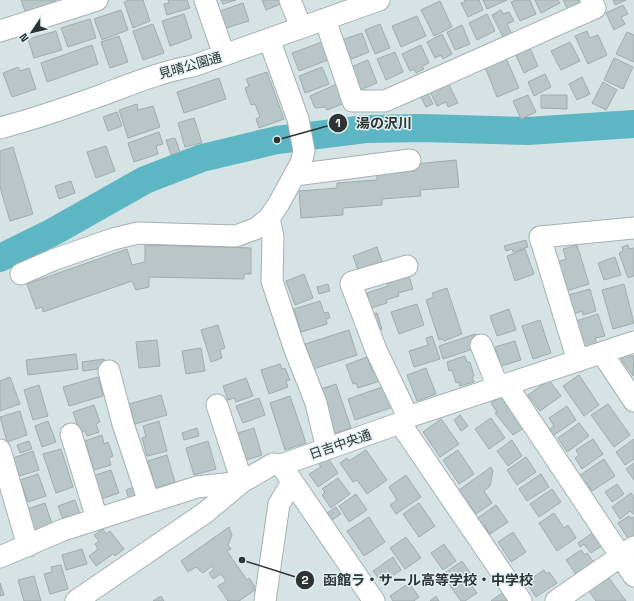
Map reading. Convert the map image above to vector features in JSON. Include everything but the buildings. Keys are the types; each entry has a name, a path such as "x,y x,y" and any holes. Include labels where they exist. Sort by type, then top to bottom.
{"street":[{"path":"0,31 96,0"},
{"path":"205,0 224,55"},
{"path":"290,0 301,27"},
{"path":"325,19 353,101 385,101 595,8 591,0"},
{"name":"見晴公園通","path":"0,128 103,95 131,82 166,71 193,66 373,1"},
{"path":"21,274 54,260 113,239 138,233 236,236 257,228 269,218 278,206 295,175 301,163 304,151 301,129 269,39"},
{"path":"295,175 410,160"},
{"path":"269,218 273,237 272,281 294,347 316,403 326,449"},
{"path":"578,361 540,237 634,228"},
{"path":"407,266 352,282 351,284 404,420 521,601"},
{"name":"日吉中央通","path":"76,601 206,512 242,482 273,464 287,473 326,449 404,420 634,342"},
{"path":"481,345 502,386 628,552 634,576"},
{"path":"602,353 634,401"},
{"path":"109,371 149,502"},
{"path":"0,557 63,530 197,487 242,482 217,405"},
{"path":"70,434 97,519"},
{"path":"0,450 28,546"},
{"path":"265,601 279,504 287,473"},
{"path":"287,473 374,601"},
{"path":"556,601 628,552"}],"waterway":[{"path":"0,258 53,232 145,180 202,158 277,140 366,129 423,128 528,131 634,124"}],"place":[{"name":"湯の沢川","path":"277,140"},
{"name":"函館ラ・サール高等学校・中学校","path":"242,560"}]}
